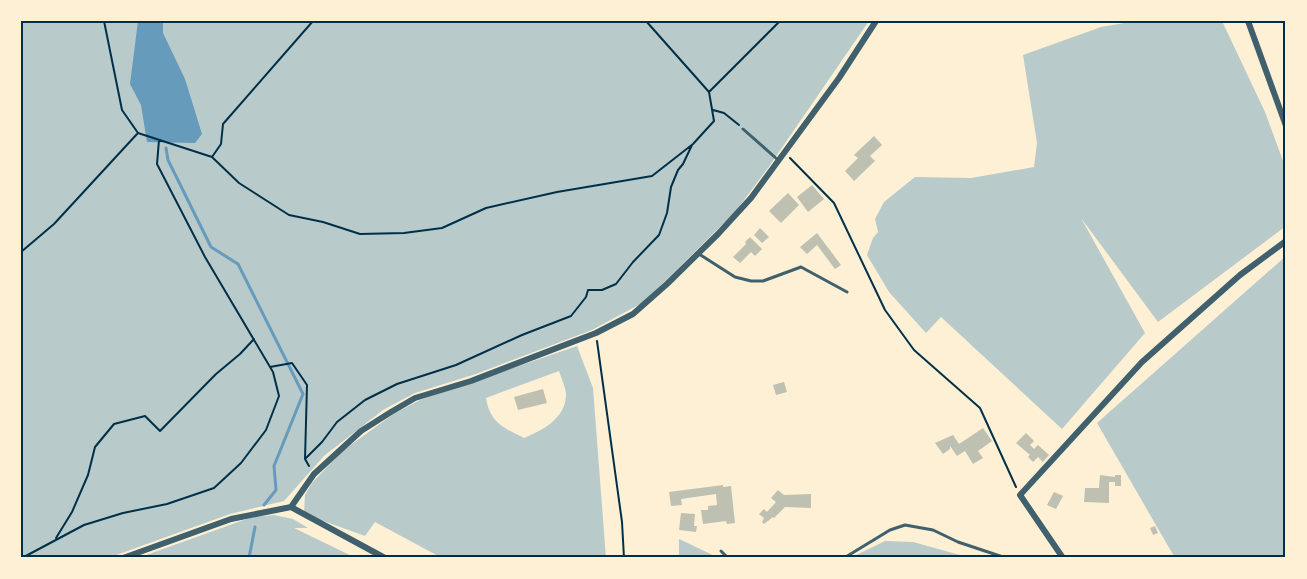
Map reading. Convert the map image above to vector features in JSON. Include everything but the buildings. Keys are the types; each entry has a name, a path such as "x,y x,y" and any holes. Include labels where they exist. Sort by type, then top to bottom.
{"street":[{"path":"291,507 314,474 361,431 415,398 471,381 596,333 633,314 667,284 751,198 838,78 876,21"},
{"path":"1248,21 1286,126"},
{"path":"1063,558 1020,495 1142,362 1240,275 1286,241"},
{"path":"123,558 231,519 291,507 385,558"}],"lane":[{"path":"743,129 778,160"},
{"path":"698,253 741,280 763,281 801,267 847,292"},
{"path":"844,558 890,530 905,525 933,530 958,542 1006,558"},
{"path":"721,551 728,558"}],"path":[{"path":"104,21 122,110 138,133 212,157 239,183 289,215 323,222 360,234 404,233 442,228 486,208 557,192 652,176 693,144 714,121 709,92 646,21"},
{"path":"212,157 221,144 223,124 313,21"},
{"path":"709,92 780,21"},
{"path":"712,110 724,113 743,129"},
{"path":"21,252 54,224 138,133"},
{"path":"22,558 84,525 123,513 167,504 214,488 241,463 266,430 279,396 270,367 206,257 157,164 159,140"},
{"path":"305,459 337,422 365,400 397,384 456,365 571,316 586,297 588,290 602,290 616,284 633,261 659,236 667,213 671,187 693,144"},
{"path":"783,152 834,203 885,310 914,350 980,408 1020,495"},
{"path":"596,333 622,522 624,558"},
{"path":"55,541 72,512 88,475 94,447 114,424 144,416 160,431 254,339"},
{"path":"270,367 292,363 308,385 305,459 314,474"}],"shaded area":[{"path":"21,21 869,21 735,212 644,302 592,330 476,374 415,393 383,410 324,456 284,501 230,514 108,558 21,558"},
{"path":"1136,21 1222,21 1265,112 1286,169 1286,226 1158,322 1081,218 1145,333 1062,429 941,317 926,333 889,292 867,255 873,238 878,232 875,219 884,202 915,177 971,178 1034,167 1037,143 1023,55 1101,27"},
{"path":"1286,256 1286,558 1175,558 1097,423"},
{"path":"577,346 593,388 606,558 442,558 375,522 365,536 304,514 305,495 312,483 341,452 395,413 420,400","holes":["559,371 566,392 565,403 562,411 552,422 524,438 499,424 491,413 486,398"]},
{"path":"274,515 293,519 308,528 294,528 356,558 138,558 252,517"},
{"path":"679,539 719,558 679,558"},
{"path":"885,541 913,542 971,558 850,558"}],"water":[{"path":"138,21 163,21 163,33 185,79 202,134 195,143 147,142 141,105 130,84"}],"waterway":[{"path":"166,148 168,160 211,247 238,264 303,394 274,466 276,490 264,505"},
{"path":"249,558 255,527"}]}
